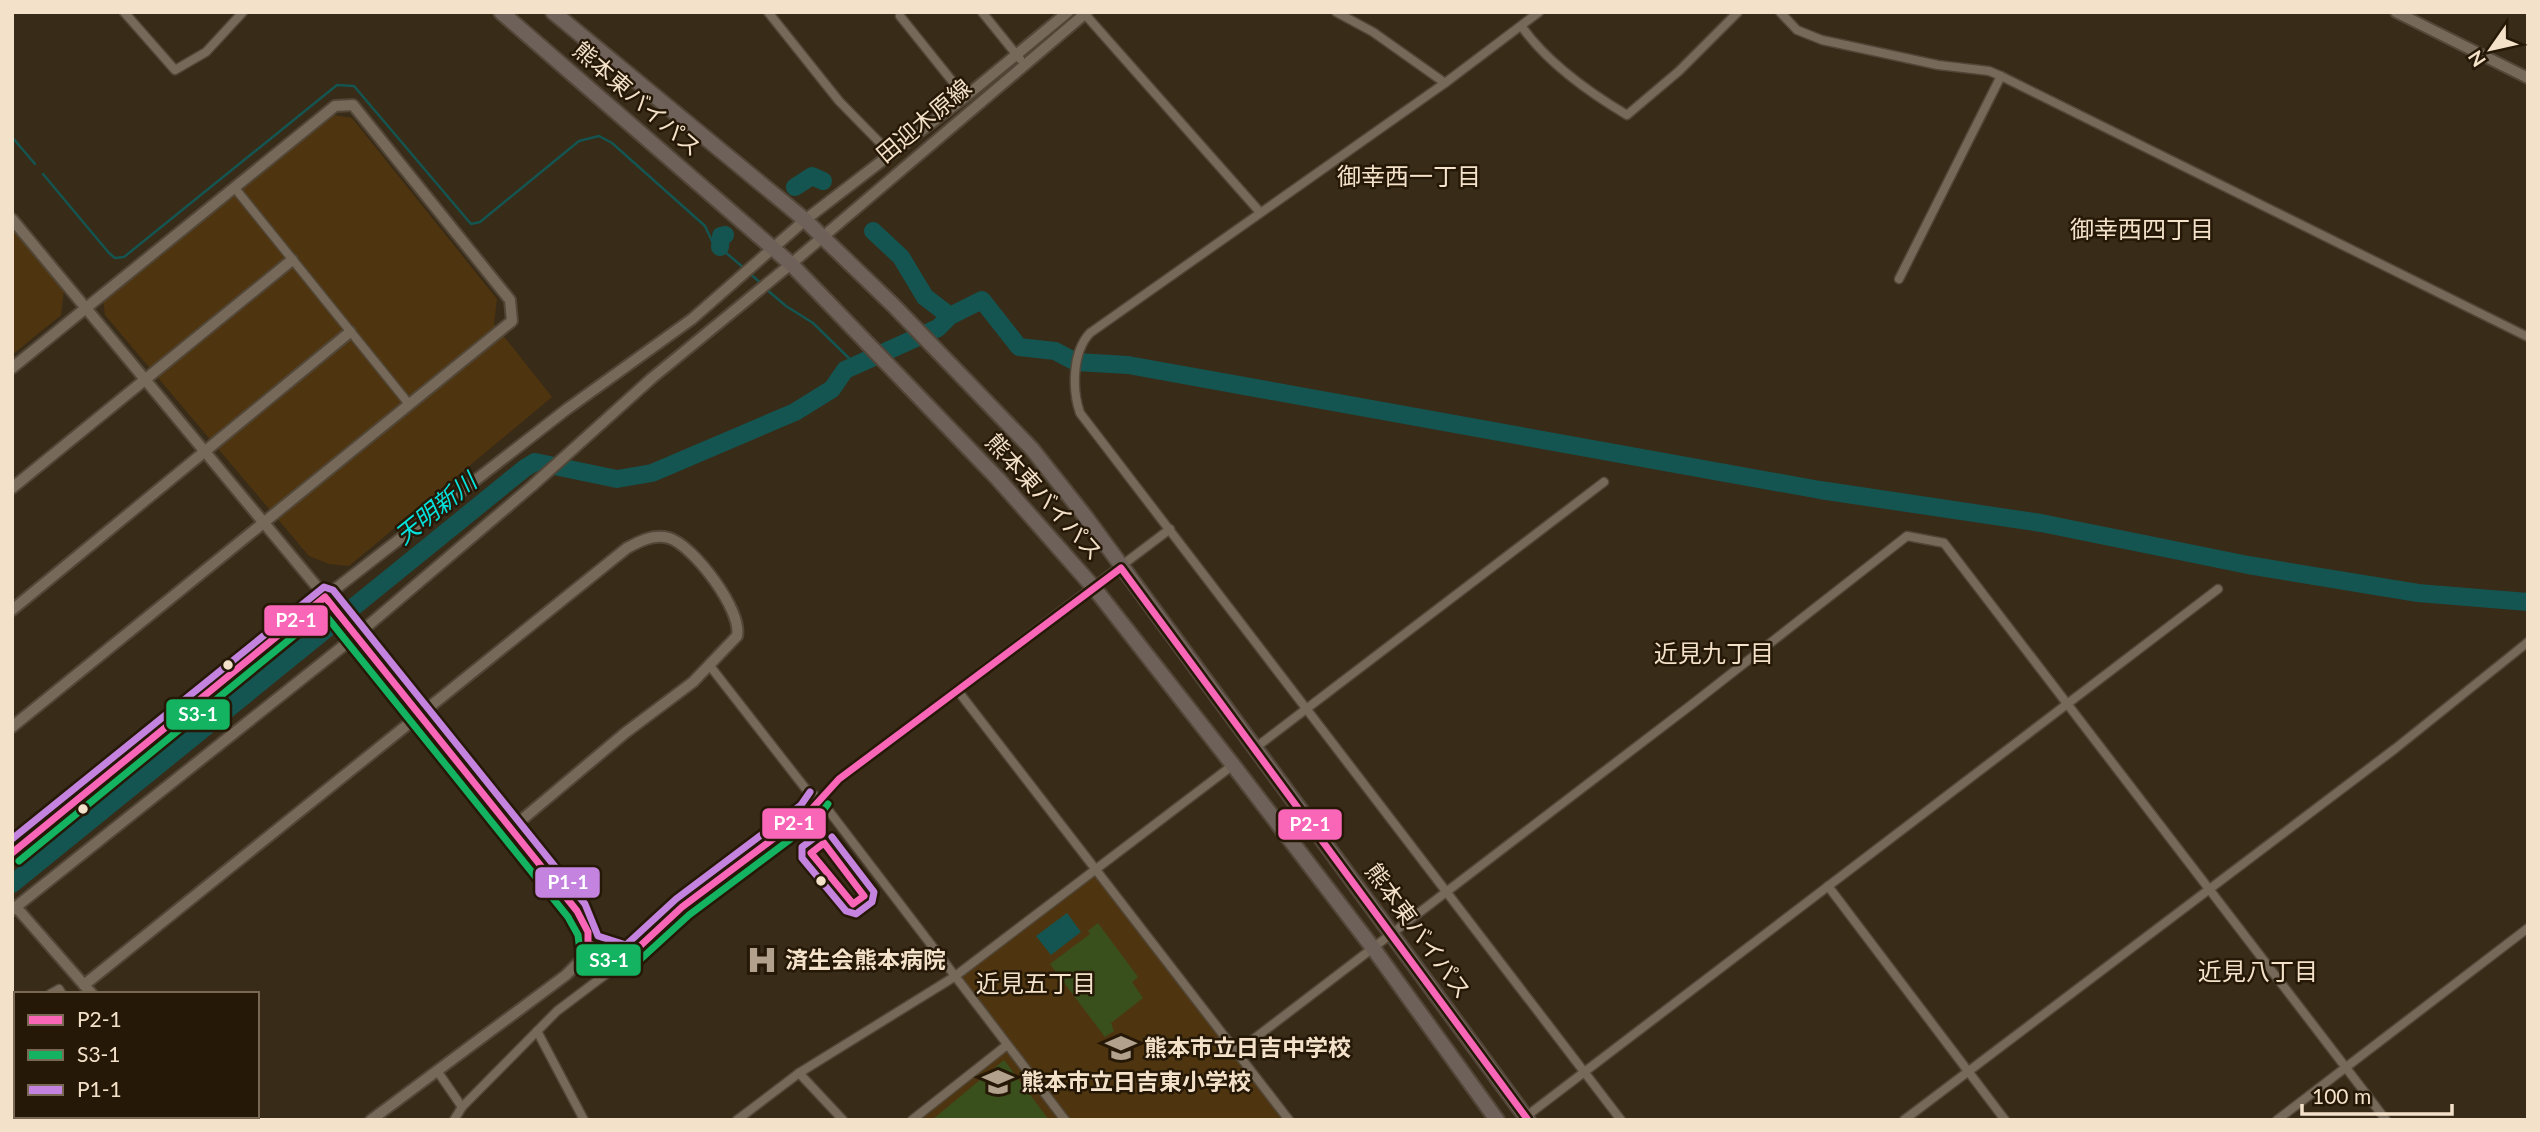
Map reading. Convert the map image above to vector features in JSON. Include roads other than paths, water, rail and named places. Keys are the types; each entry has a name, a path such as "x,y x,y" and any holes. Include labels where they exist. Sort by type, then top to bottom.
{"highway":[{"name":"熊本東バイパス","path":"501,12 774,248 864,336 998,479 1095,589 1233,765 1373,948 1497,1120"},
{"name":"熊本東バイパス","path":"559,14 805,220 893,305 1032,449 1085,516 1392,933 1525,1119"}],"street":[{"path":"124,12 175,70 206,52 243,12"},
{"path":"768,12 839,101 889,152"},
{"path":"982,12 1024,64"},
{"name":"田迎木原線","path":"12,853 568,409 691,318 805,220 1068,12"},
{"path":"1336,12 1373,32 1445,83"},
{"path":"1539,12 1445,83 1259,211 1081,342 1073,394 1080,413 1621,1120"},
{"path":"1522,27 1531,40 1563,68 1627,115 1679,71 1738,12"},
{"path":"1780,12 1797,30 1822,40 1938,65 1989,71 2001,76 2528,337"},
{"path":"2396,12 2528,78"},
{"path":"1085,13 1259,211"},
{"name":"田迎木原線","path":"13,906 356,635 532,486 705,333 791,264 1085,13"},
{"path":"900,16 965,96"},
{"path":"1899,279 2001,76"},
{"path":"12,368 335,106 353,105 510,300 512,321 12,727"},
{"path":"234,187 409,404"},
{"path":"12,219 347,623 577,911 588,932 582,959 566,975 371,1120"},
{"path":"12,488 292,260"},
{"path":"12,610 350,332"},
{"path":"1255,748 1604,482"},
{"path":"454,1120 462,1107 557,1011 625,960 682,907 808,812 819,798 1170,529"},
{"path":"1238,1051 1907,536 1944,542 2386,1120"},
{"path":"13,906 88,989 627,548 646,538 670,538 688,552 732,606 738,624 737,636 710,666 512,828"},
{"path":"1525,1119 2218,589"},
{"path":"1904,1120 2396,748 2528,642"},
{"path":"710,666 808,793 819,798 1065,1120"},
{"path":"958,691 1289,1120"},
{"path":"737,1120 799,1073 954,976 1233,765"},
{"path":"1828,886 2006,1120"},
{"path":"2277,1120 2528,928"},
{"path":"587,944 618,952 625,960"},
{"path":"537,1031 584,1120"},
{"path":"912,1120 1007,1045"},
{"path":"438,1072 462,1107"},
{"path":"799,1073 843,1120"}],"water":[{"path":"1067,913 1081,932 1051,955 1036,936"}],"waterway":[{"path":"43,174 109,253 115,258 124,257 337,85 354,86 471,224 480,222 579,141 599,136 612,143 705,226 712,241 744,268"},
{"path":"12,137 35,164"},
{"path":"795,187 812,176 823,181"},
{"path":"873,231 901,257 925,297 950,316 982,300 1019,347 1055,351 1076,362 1128,365 1820,490 2041,523 2248,565 2418,593 2528,602"},
{"path":"720,247 721,236 725,235"},
{"path":"748,272 762,284"},
{"path":"766,289 813,323 857,366"},
{"name":"天明新川","path":"12,884 525,468 535,462 617,479 652,473 795,412 832,389 845,370 938,328 950,316"}],"place":[{"name":"済生会熊本病院","path":"762,960"},
{"name":"熊本市立日吉中学校","path":"1121,1048"},
{"name":"熊本市立日吉東小学校","path":"998,1082"}],"district":[{"name":"御幸西一丁目","path":"1409,177"},
{"name":"御幸西四丁目","path":"2142,230"},
{"name":"近見九丁目","path":"1714,654"},
{"name":"近見八丁目","path":"2258,972"},
{"name":"近見五丁目","path":"1036,984"}]}
